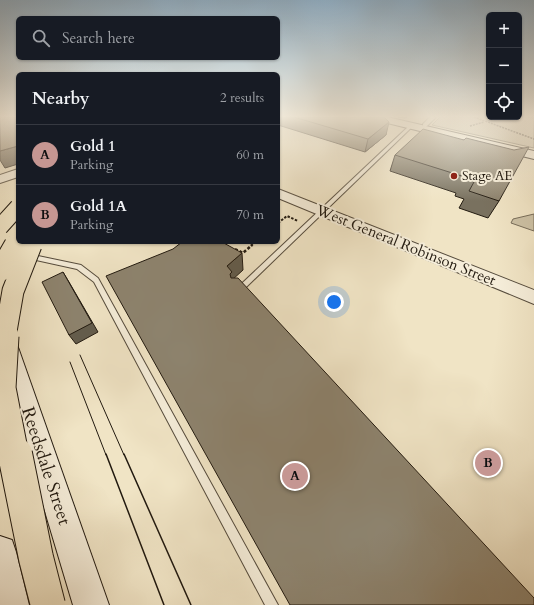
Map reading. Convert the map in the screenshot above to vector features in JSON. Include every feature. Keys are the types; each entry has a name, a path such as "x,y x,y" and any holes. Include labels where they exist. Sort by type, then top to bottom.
{"highway":[{"path":"0,227 16,209"},
{"path":"0,271 16,243"},
{"path":"0,300 33,247"},
{"path":"33,247 13,291 5,335 2,388 36,558 48,605"}],"main road":[{"path":"493,145 534,155"},
{"name":"Reedsdale Street","path":"0,328 91,605"},
{"path":"0,552 10,605"}],"street":[{"path":"0,179 16,174"},
{"name":"West General Robinson Street","path":"280,194 318,216 534,297"}],"lane":[{"path":"237,292 391,145"},
{"path":"33,247 79,267 96,280 272,605"}],"path":[{"path":"280,221 291,212"},
{"path":"286,216 299,221 318,216"},
{"path":"232,248 243,253 254,244"}],"shaded area":[{"path":"522,145 534,145 534,148"},
{"path":"534,214 534,231 511,223 513,219"}],"building":[{"path":"0,145 16,145 16,147 0,151"},
{"path":"406,145 495,145 514,150 529,147 499,201 469,191 474,182 463,179 465,177 395,155"},
{"path":"179,244 226,244 242,253 227,266 232,272 230,274 231,278 238,278 534,598 534,605 290,605 106,276 173,249"},
{"path":"63,272 92,323 69,335 42,282"}],"tram line":[{"path":"80,355 124,455"},
{"path":"70,362 106,455"},
{"path":"106,454 164,605"},
{"path":"124,454 191,605"}],"place":[{"name":"Stage AE","path":"454,176"},
{"name":"Gold 1A","path":"488,463"},
{"name":"Gold 1","path":"295,476"}]}
